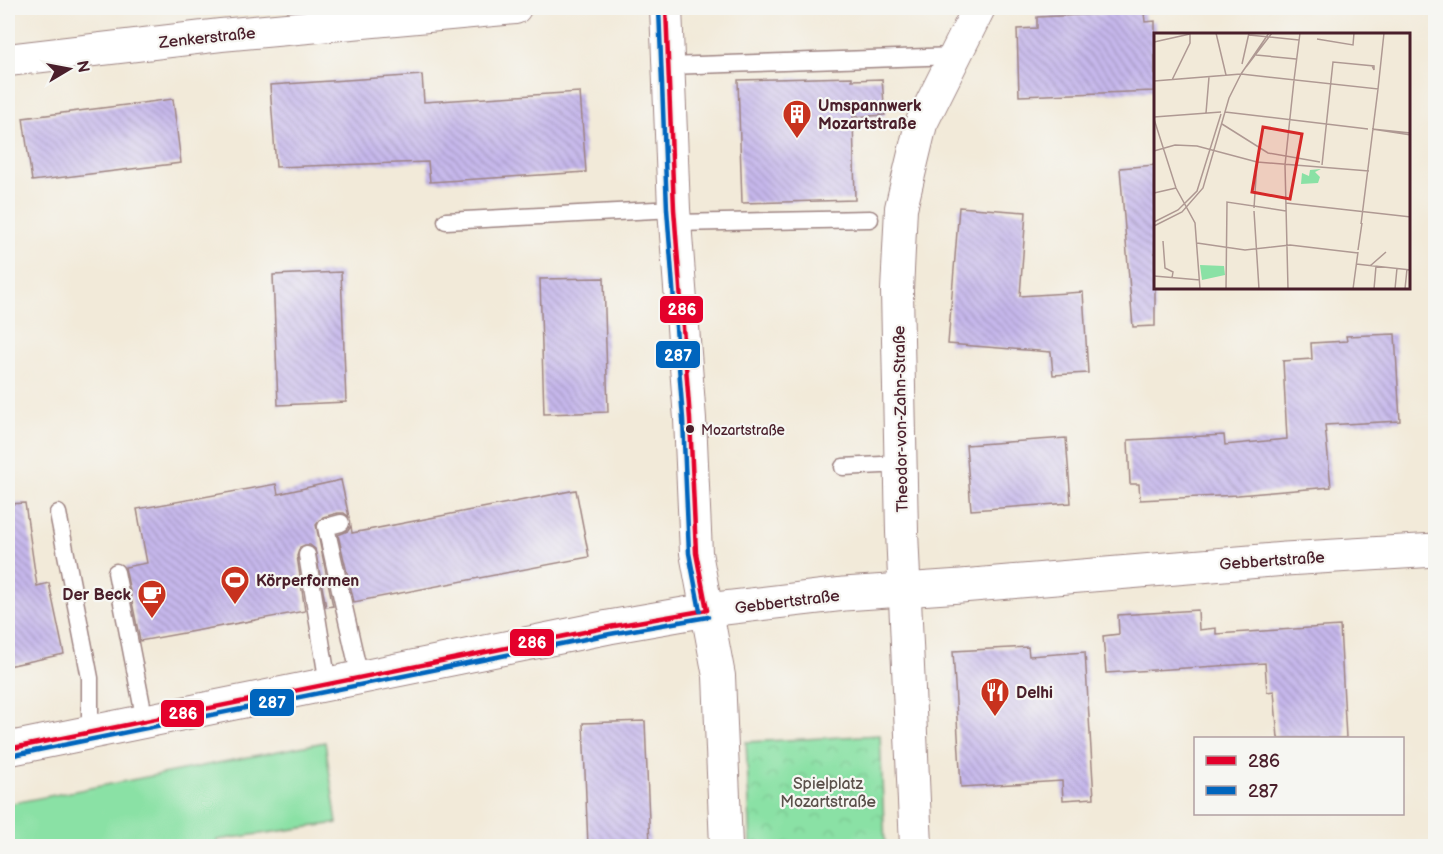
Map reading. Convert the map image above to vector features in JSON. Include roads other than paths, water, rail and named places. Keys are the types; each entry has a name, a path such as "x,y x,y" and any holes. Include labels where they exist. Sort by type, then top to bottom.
{"street":[{"name":"Zenkerstraße","path":"8,60 221,34 515,8"},
{"path":"666,8 675,216 690,419 696,553 719,676 726,846"},
{"name":"Theodor-von-Zahn-Straße","path":"916,846 904,590 901,464 897,291 901,208 921,124 979,8"},
{"name":"Gebbertstraße","path":"8,749 620,624 706,610 844,594 1285,559 1436,550"}],"lane":[{"path":"668,66 955,56"},
{"path":"446,221 675,216 870,219"},
{"path":"843,467 901,464"},
{"path":"58,513 90,678 90,732"},
{"path":"341,523 326,526 360,678"},
{"path":"307,555 328,684"},
{"path":"116,572 145,721"}],"place":[{"name":"Umspannwerk Mozartstraße","path":"797,140"},
{"name":"Mozartstraße","path":"690,429"},
{"name":"Körperformen","path":"235,606"},
{"name":"Der Beck","path":"152,620"},
{"name":"Delhi","path":"995,718"}],"park label":[{"name":"Spielplatz Mozartstraße","path":"828,792"}]}
